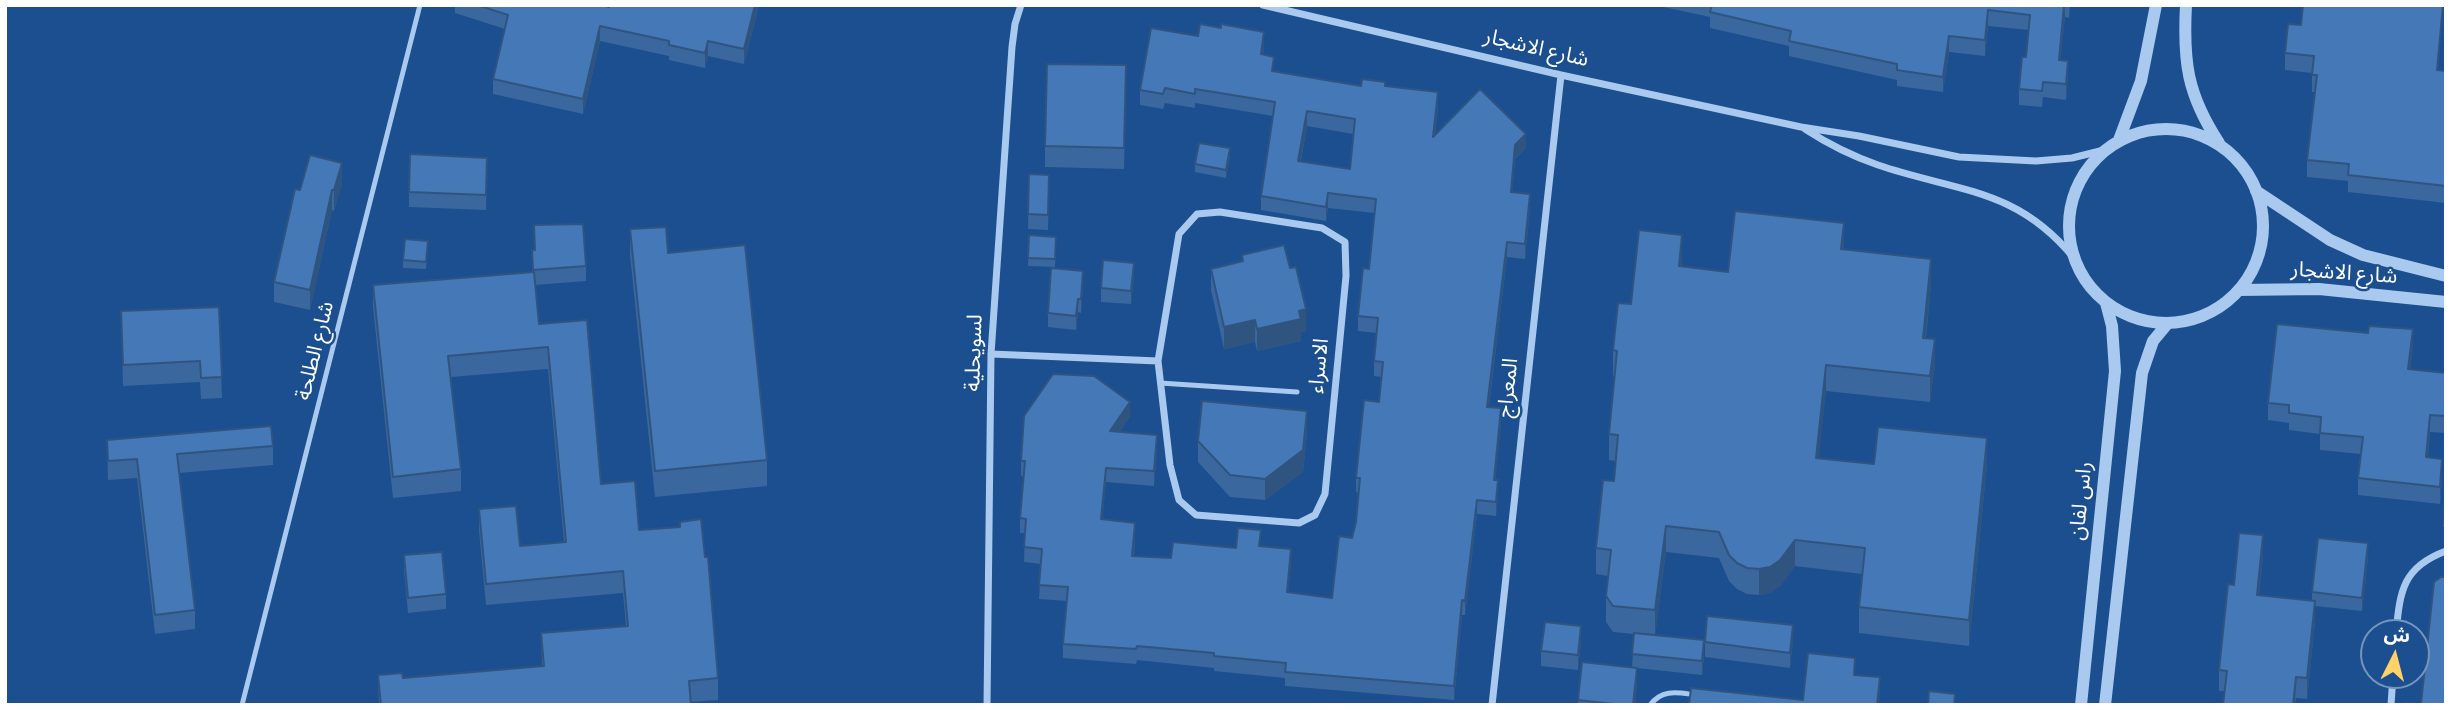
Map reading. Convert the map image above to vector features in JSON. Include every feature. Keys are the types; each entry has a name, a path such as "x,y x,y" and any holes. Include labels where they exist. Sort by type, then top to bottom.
{"street":[{"name":"لسويحلية","path":"987,705 991,354 1012,47 1021,5"},
{"name":"شارع الاشجار","path":"1263,5 1561,75 1801,127 1980,159 2060,159 2104,150"},
{"path":"2119,140 2141,81 2156,5"},
{"path":"2186,5 2185,56 2191,88 2203,119 2221,146"},
{"name":"المعراج","path":"1492,705 1561,75"},
{"name":"شارع الاشجار","path":"1801,127 1852,155 1879,166 2007,203 2044,226 2074,258"},
{"path":"2181,130 2202,136 2221,146 2236,158 2248,174 2262,212 2263,233 2259,253 2239,290 2214,310 2184,321 2168,323 2146,321 2125,314 2106,303 2081,275 2074,258 2068,228 2072,199 2084,172 2104,150 2138,132 2181,130"},
{"name":"شارع الاشجار","path":"2256,191 2319,233 2363,255 2446,276"},
{"name":"الاسراء","path":"1220,212 1322,228 1345,242 1346,276 1325,494 1315,515 1299,523 1196,515 1179,500 1170,465 1158,361 1179,234 1197,214 1220,212"},
{"name":"شارع الاشجار","path":"2239,290 2319,289 2446,302"},
{"name":"راس لفان","path":"2081,705 2115,372 2112,326 2106,303"},
{"path":"2105,705 2142,373 2153,341 2168,323"},
{"path":"991,354 1158,361"},
{"path":"2397,619 2399,603 2409,574 2426,558 2446,551"}],"lane":[{"name":"شارع الطلحة","path":"242,705 420,5"},
{"path":"1160,383 1297,392"},
{"path":"1650,705 1662,694 1669,692 1706,696"}],"building":[{"path":"477,5 755,5 744,49 708,41 705,53 669,45 669,41 600,26 583,99 493,79 508,15"},
{"path":"1712,5 2064,5 2059,60 2068,61 2066,84 2043,82 2042,91 2019,89 2022,57 2026,57 2030,15 1988,10 1985,40 1949,36 1943,77 1897,70 1897,64 1789,41 1791,31 1710,12"},
{"path":"2303,5 2443,5 2437,70 2446,71 2446,186 2348,175 2349,164 2307,160 2317,75 2312,75 2314,56 2285,53 2288,24 2301,25"},
{"path":"1200,24 1221,28 1221,24 1264,32 1261,54 1274,57 1272,71 1361,86 1362,79 1385,82 1385,86 1438,92 1433,137 1480,89 1526,134 1515,145 1511,192 1530,194 1525,244 1507,242 1487,407 1501,408 1494,480 1498,480 1496,502 1477,500 1465,601 1462,600 1454,686 1285,672 1286,663 1214,656 1214,653 1137,646 1136,649 1063,644 1068,587 1039,585 1042,549 1024,547 1026,519 1020,518 1025,461 1021,461 1024,416 1053,374 1094,376 1130,402 1110,431 1157,435 1154,471 1106,468 1101,519 1135,523 1132,556 1171,558 1173,542 1236,548 1238,528 1261,530 1259,546 1291,549 1287,592 1332,598 1339,536 1352,538 1356,522 1360,478 1356,478 1364,400 1379,402 1383,362 1374,361 1378,318 1358,316 1363,268 1369,269 1376,199 1328,193 1326,207 1261,196 1275,102 1195,89 1195,94 1165,88 1163,94 1140,90 1151,28 1198,36","holes":["1307,111 1355,119 1350,169 1298,161"]},
{"path":"1047,64 1126,65 1124,148 1045,146"},
{"path":"1199,143 1230,148 1226,170 1195,164"},
{"path":"410,154 487,158 486,195 409,192"},
{"path":"310,155 342,163 332,190 310,290 274,282 295,189 300,190"},
{"path":"1029,174 1049,175 1048,215 1028,214"},
{"path":"1735,211 1844,223 1841,249 1931,259 1923,338 1935,339 1930,376 1826,365 1816,458 1874,464 1878,427 1987,438 1969,620 1859,607 1865,548 1795,540 1780,560 1770,567 1747,568 1729,555 1719,532 1666,526 1655,610 1613,606 1606,596 1611,550 1596,548 1603,480 1614,481 1618,435 1609,434 1617,351 1613,350 1618,303 1631,304 1639,230 1682,235 1679,266 1728,272"},
{"path":"583,224 586,266 533,270 534,225"},
{"path":"666,227 668,253 745,245 767,460 655,471 630,229"},
{"path":"1029,235 1056,237 1055,259 1028,258"},
{"path":"405,239 428,241 426,262 403,260"},
{"path":"1284,245 1290,268 1296,267 1306,309 1299,311 1301,319 1257,329 1255,320 1224,327 1211,269 1243,261 1242,255"},
{"path":"1103,260 1134,263 1131,291 1101,288"},
{"path":"1051,268 1083,271 1081,299 1078,299 1076,316 1048,313"},
{"path":"534,272 539,324 587,320 601,484 635,481 639,530 680,527 680,522 701,519 705,557 708,557 718,678 689,681 691,705 381,705 378,675 402,673 403,678 544,666 541,633 628,626 623,571 486,584 479,509 516,506 520,546 566,542 548,347 448,356 461,469 393,477 373,285"},
{"path":"219,307 222,377 201,378 200,361 123,365 121,311"},
{"path":"2277,324 2368,333 2369,326 2413,329 2408,369 2446,373 2446,416 2430,415 2426,457 2442,459 2440,487 2358,478 2363,437 2320,433 2321,417 2289,413 2289,405 2268,403"},
{"path":"1202,401 1307,411 1303,450 1265,479 1230,475 1198,441"},
{"path":"271,426 273,446 177,454 195,610 155,615 137,459 108,461 107,440"},
{"path":"2446,494 2446,517 2443,516"},
{"path":"2239,533 2263,535 2257,595 2315,601 2307,678 2296,677 2293,705 2223,705 2227,671 2219,670 2228,584 2234,585"},
{"path":"2318,538 2368,543 2362,598 2312,592"},
{"path":"442,552 446,594 408,598 404,555"},
{"path":"2446,577 2446,705 2404,705 2421,704 2423,689 2430,689 2430,620 2434,582"},
{"path":"1707,616 1793,625 1790,653 1705,642"},
{"path":"1545,622 1581,626 1578,655 1541,651"},
{"path":"1634,633 1704,640 1702,661 1632,654"},
{"path":"1808,653 1855,658 1854,675 1880,677 1877,705 1689,705 1691,688 1803,700"},
{"path":"1582,662 1637,668 1633,705 1578,700"},
{"path":"1929,691 1955,694 1954,705 1928,705"}]}
